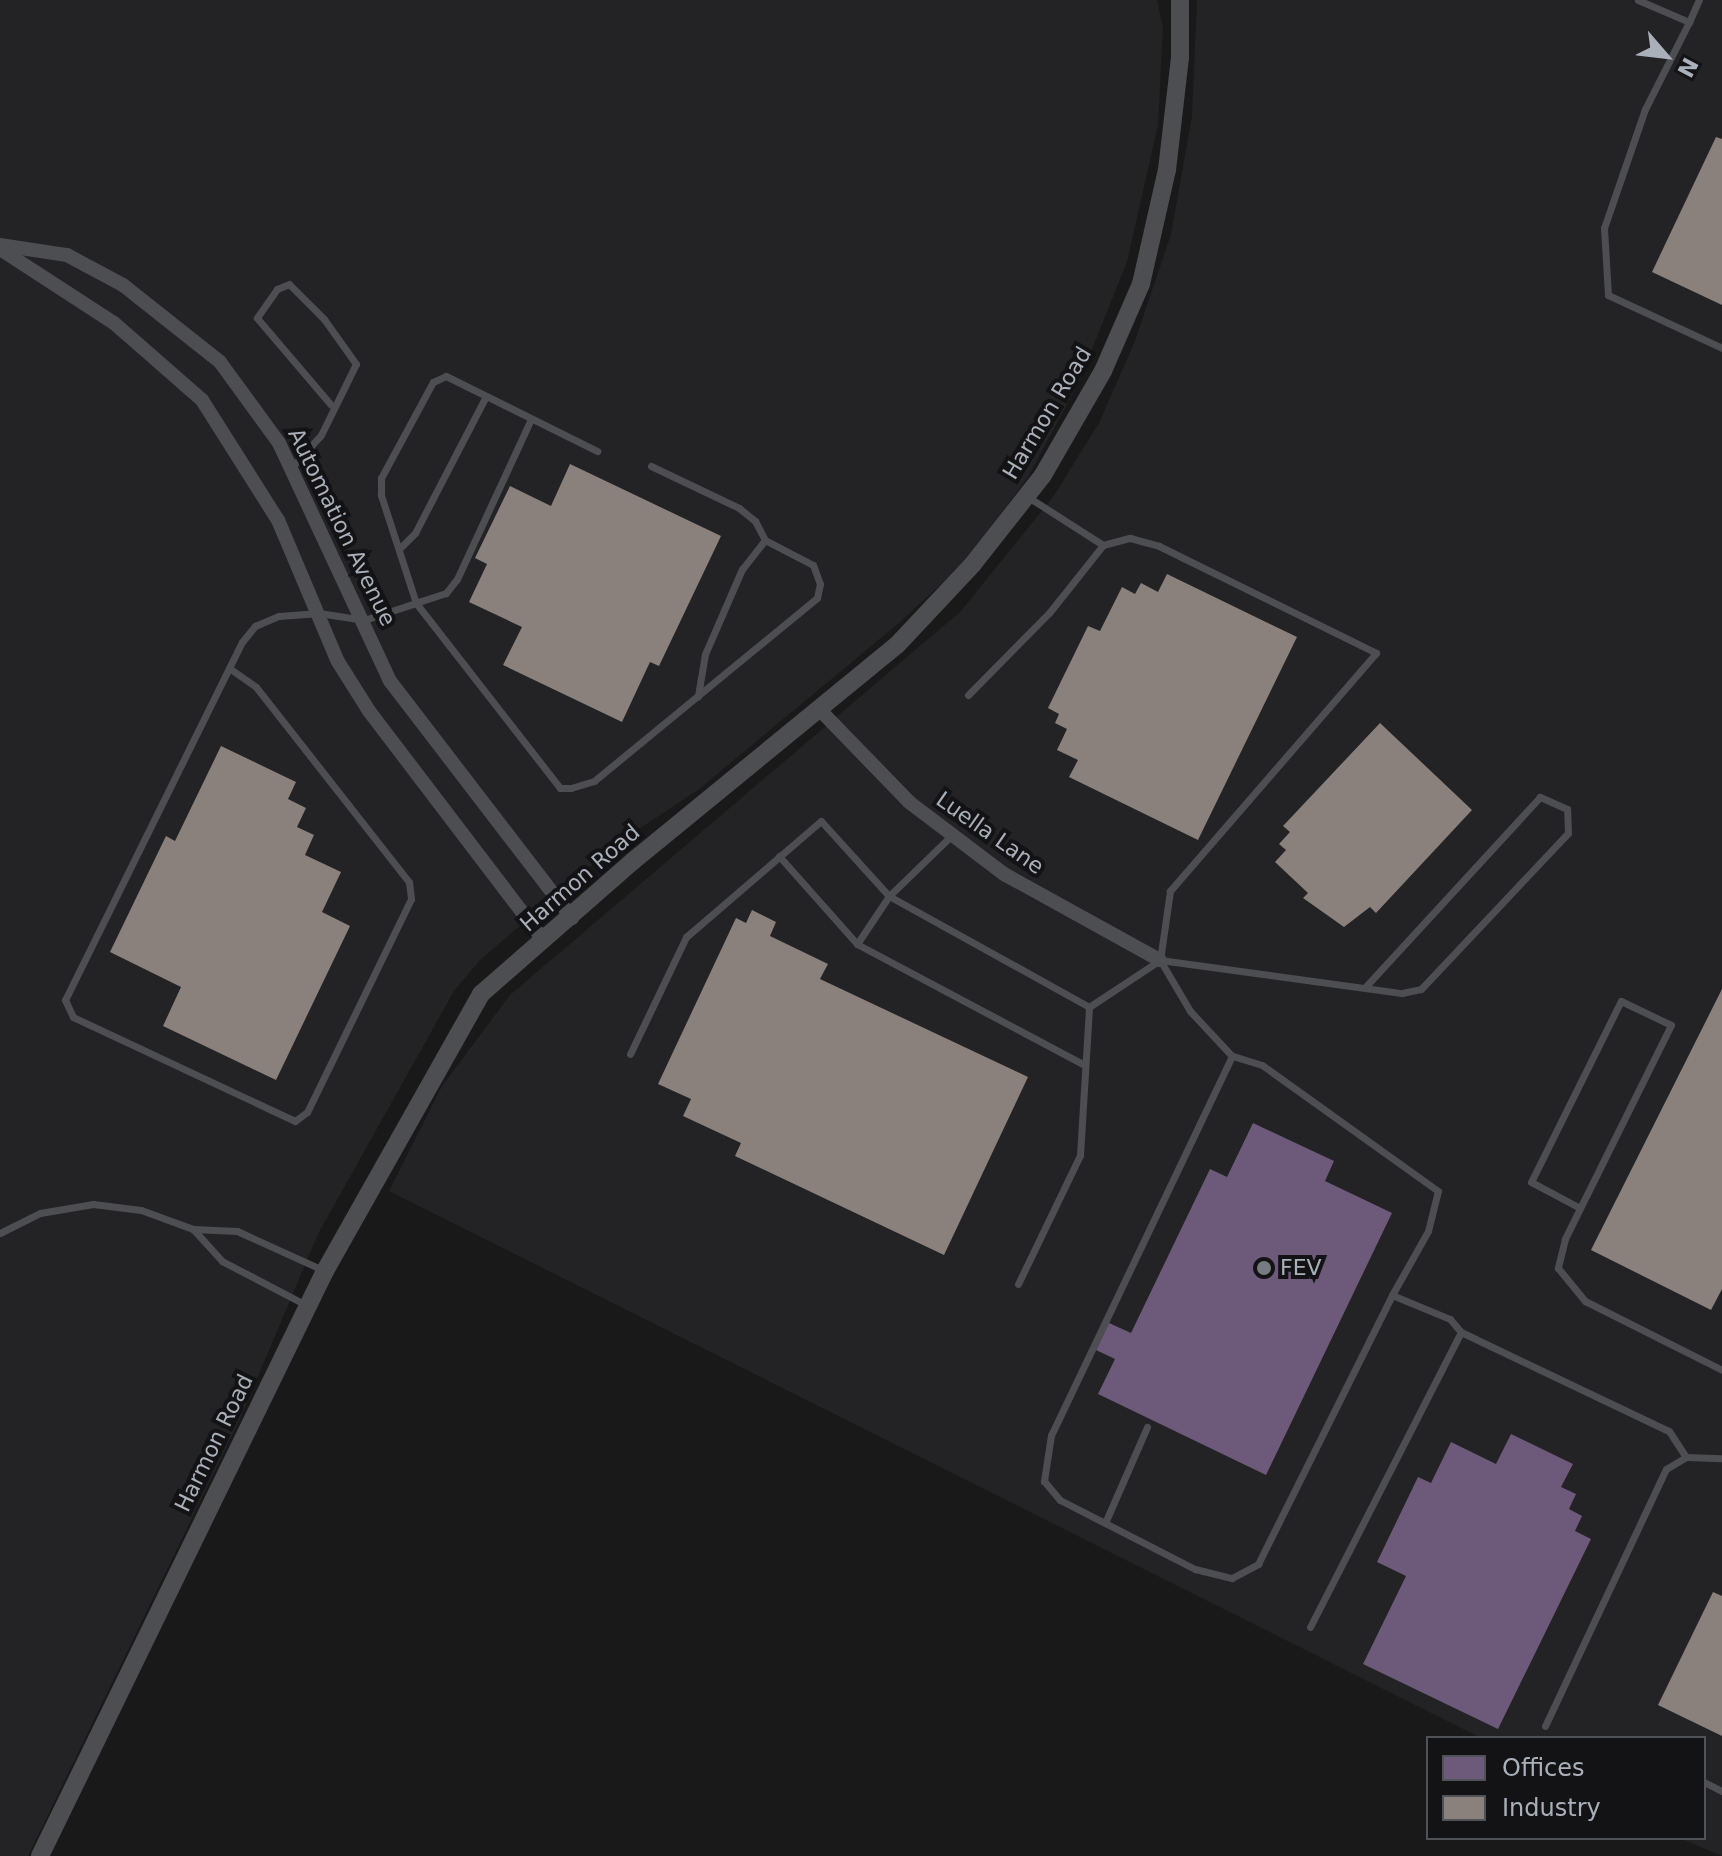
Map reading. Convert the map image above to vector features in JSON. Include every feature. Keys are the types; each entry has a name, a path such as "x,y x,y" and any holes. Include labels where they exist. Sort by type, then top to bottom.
{"street":[{"name":"Harmon Road","path":"40,1856 325,1271 481,994 572,918 633,861 897,645 1026,496 1103,371 1141,284 1167,170 1180,58 1180,0"},
{"name":"Automation Avenue","path":"0,247 67,255 123,285 199,340 257,410 292,467 390,681 572,918"},
{"name":"Automation Avenue","path":"0,247 114,323 202,400 278,520 337,660 369,711 544,941"},
{"name":"Luella Lane","path":"819,709 909,802 1004,874 1160,960"}],"lane":[{"path":"1638,0 1689,22"},
{"path":"1699,0 1645,109 1604,228 1608,295 1722,348"},
{"path":"292,467 321,435 331,405 356,364 324,319 289,284 277,289 257,318 331,405"},
{"path":"597,451 446,376 433,382 381,478 416,603 560,788 594,781 817,598 820,584 813,565 765,540 755,521 739,508 651,466"},
{"path":"399,549 415,533 486,396"},
{"path":"229,668 256,687 409,882 411,899 307,1112 295,1121 73,1017 65,1000 229,668 255,626 279,616 319,613 364,620 446,593 457,579 531,419"},
{"path":"1026,496 1103,545"},
{"path":"968,695 1049,613 1103,545 1130,538 1159,546 1376,653 1170,891 1160,960 1190,1011 1232,1056 1262,1065 1438,1191 1428,1231 1392,1295 1258,1564 1232,1578 1195,1569 1060,1500 1044,1481 1051,1435 1232,1056"},
{"path":"698,696 705,654 742,569 765,540"},
{"path":"1089,1007 1160,960 1402,993 1421,989 1568,833 1567,809 1540,797 1365,987"},
{"path":"630,1054 686,937 821,821 889,896 1089,1007"},
{"path":"857,944 889,896 952,835"},
{"path":"779,856 857,944 1085,1065"},
{"path":"1580,1208 1531,1182 1621,1001 1671,1025 1580,1208 1558,1268 1566,1282 1585,1301 1722,1370"},
{"path":"1018,1284 1080,1155 1089,1007"},
{"path":"0,1233 40,1213 93,1204 141,1210 193,1229 237,1231 325,1271"},
{"path":"193,1229 222,1261 308,1306"},
{"path":"1392,1295 1450,1319 1461,1332 1669,1431 1686,1457"},
{"path":"1310,1627 1461,1332"},
{"path":"1105,1523 1147,1427"},
{"path":"1545,1726 1666,1469 1686,1457 1722,1458"}],"shaded area":[{"path":"0,0 1157,0 1163,28 1158,125 1127,262 1079,382 1028,477 965,562 899,623 698,790 619,842 481,959 454,991 318,1234 240,1419 28,1856 0,1856"},
{"path":"1197,0 1722,0 1722,1856 1685,1840 1706,1840 1706,1736 1477,1736 389,1191 442,1086 510,995 961,611 1053,497 1099,423 1135,341 1171,234 1192,116"}],"building: Offices":[{"name":"FEV","path":"1253,1123 1334,1161 1325,1181 1392,1213 1266,1475 1098,1394 1115,1359 1096,1350 1109,1323 1131,1333 1210,1169 1227,1177"},
{"path":"1511,1434 1573,1464 1561,1487 1576,1494 1569,1509 1582,1516 1575,1531 1591,1539 1498,1729 1363,1664 1406,1576 1377,1562 1418,1477 1431,1483 1451,1442 1496,1464"}],"building: Industry":[{"path":"1716,137 1722,139 1722,305 1652,272"},
{"path":"570,464 721,536 659,666 650,662 622,722 503,665 522,627 469,602 487,564 475,558 510,486 551,506"},
{"path":"1167,574 1297,637 1198,840 1069,777 1078,760 1057,750 1067,729 1055,723 1059,714 1048,708 1088,626 1100,631 1122,587 1135,594 1141,583 1158,592"},
{"path":"1380,723 1472,810 1376,913 1370,907 1344,927 1303,898 1308,893 1275,862 1286,850 1279,844 1290,832 1283,826"},
{"path":"221,746 296,782 288,799 306,808 297,827 314,835 305,855 341,872 322,912 350,926 276,1080 163,1026 181,987 110,952 166,836 175,841"},
{"path":"752,910 776,922 770,936 828,964 820,979 1028,1077 944,1255 735,1156 741,1143 683,1116 691,1099 658,1084 736,918 746,923"},
{"path":"1722,989 1722,1289 1711,1310 1591,1250"},
{"path":"1713,1592 1722,1596 1722,1736 1658,1705"}],"place":[{"name":"FEV","path":"1264,1268"}]}
